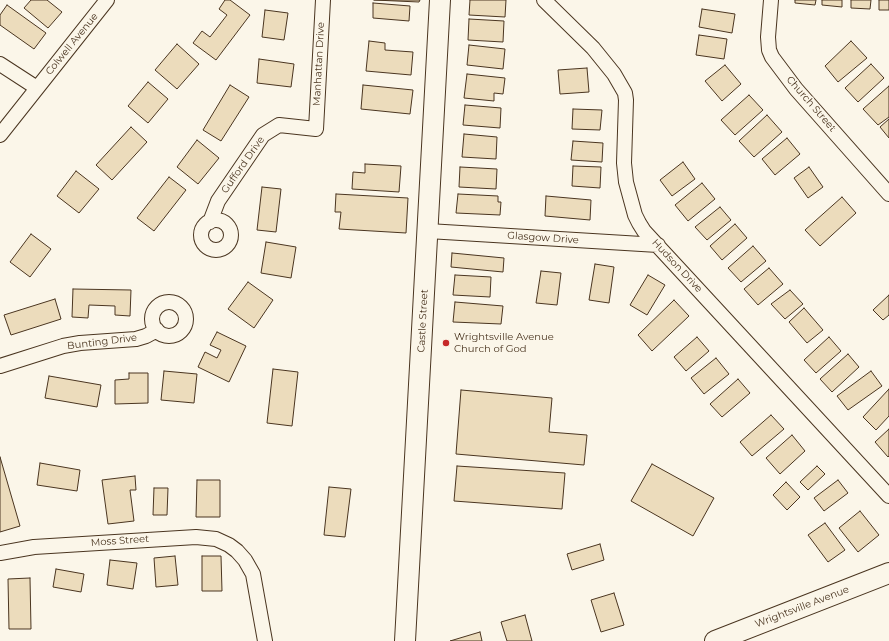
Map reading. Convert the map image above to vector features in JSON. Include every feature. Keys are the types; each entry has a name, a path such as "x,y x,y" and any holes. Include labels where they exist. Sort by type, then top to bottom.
{"street":[{"name":"Colwell Avenue","path":"0,135 107,0"},
{"name":"Manhattan Drive","path":"316,129 323,0"},
{"name":"Castle Street","path":"405,641 440,0"},
{"name":"Hudson Drive","path":"544,0 593,48 614,74 623,89 626,100 623,146 626,182 635,215 639,223 889,496"},
{"name":"Church Street","path":"771,0 768,37 769,50 772,56 796,89 889,194"},
{"path":"0,64 37,88"},
{"name":"Gufford Drive","path":"210,222 218,201 263,135 279,125 316,129"},
{"name":"Glasgow Drive","path":"428,231 658,245"},
{"name":"Bunting Drive","path":"0,366 63,346 80,343 136,339 157,330"},
{"name":"Moss Street","path":"0,553 34,547 196,537 216,539 237,550 253,574 265,641"},
{"name":"Wrightsville Avenue","path":"715,641 889,573"}],"building":[{"path":"31,0 47,0 62,12 48,28 24,8"},
{"path":"225,0 230,0 250,15 216,60 193,43 202,31 210,37 227,15 219,9"},
{"path":"374,0 420,0 419,2"},
{"path":"470,0 506,0 505,17 469,15"},
{"path":"795,0 816,0 815,5 795,3"},
{"path":"822,0 842,0 842,7 822,5"},
{"path":"851,0 871,0 870,9 851,8"},
{"path":"879,0 889,0 889,10 879,10"},
{"path":"373,3 410,6 409,21 373,18"},
{"path":"7,5 46,33 34,49 0,25 0,15"},
{"path":"702,9 735,14 732,33 699,27"},
{"path":"265,10 288,13 284,40 262,37"},
{"path":"469,19 504,21 503,42 468,40"},
{"path":"699,35 727,39 724,59 696,55"},
{"path":"369,41 385,43 385,50 413,52 411,75 366,71"},
{"path":"851,41 867,58 838,82 825,66"},
{"path":"177,44 199,64 177,89 155,70"},
{"path":"469,45 505,49 503,69 467,65"},
{"path":"259,59 294,64 291,87 257,83"},
{"path":"871,64 884,78 858,102 845,88"},
{"path":"725,65 741,84 722,101 705,81"},
{"path":"587,68 589,92 560,94 558,70"},
{"path":"467,74 505,78 503,94 494,93 494,101 464,98"},
{"path":"148,82 168,99 148,123 128,106"},
{"path":"230,85 249,97 221,141 203,130"},
{"path":"363,85 413,90 410,114 361,109"},
{"path":"889,86 889,117 878,125 863,109"},
{"path":"749,95 763,110 735,135 721,120"},
{"path":"465,105 501,108 500,128 463,125"},
{"path":"573,109 602,110 600,130 572,129"},
{"path":"767,115 782,132 754,157 739,141"},
{"path":"889,119 889,138 880,127"},
{"path":"131,127 147,142 112,180 96,165"},
{"path":"464,134 497,137 496,159 462,157"},
{"path":"787,138 800,154 775,175 762,159"},
{"path":"197,140 219,158 198,184 177,167"},
{"path":"573,141 603,143 602,162 571,160"},
{"path":"683,162 695,179 672,196 660,180"},
{"path":"365,164 401,166 399,192 352,189 353,172 365,173"},
{"path":"573,166 601,167 600,188 572,186"},
{"path":"460,167 497,169 496,189 459,187"},
{"path":"809,167 823,187 808,198 794,178"},
{"path":"76,171 99,189 79,213 57,196"},
{"path":"169,177 186,190 154,231 137,218"},
{"path":"702,183 715,199 688,221 675,205"},
{"path":"262,187 281,189 276,232 257,230"},
{"path":"336,194 408,198 406,233 339,229 341,212 335,212"},
{"path":"458,194 498,196 498,202 501,202 500,215 456,213"},
{"path":"546,196 591,200 590,220 545,216"},
{"path":"842,197 856,213 820,246 805,230"},
{"path":"720,207 731,220 707,240 695,227"},
{"path":"735,224 747,238 722,260 710,246"},
{"path":"31,234 51,249 30,277 10,262"},
{"path":"266,242 296,247 291,278 261,273"},
{"path":"753,246 766,261 741,282 728,268"},
{"path":"452,253 504,258 503,272 451,267"},
{"path":"595,264 614,267 609,303 589,300"},
{"path":"769,268 783,284 758,305 744,289"},
{"path":"541,271 561,273 557,305 536,303"},
{"path":"455,275 491,277 490,297 453,295"},
{"path":"648,275 665,285 647,315 630,305"},
{"path":"248,282 273,300 254,328 228,309"},
{"path":"73,289 131,290 130,316 115,315 115,306 89,305 88,318 72,317"},
{"path":"790,290 803,304 785,319 771,304"},
{"path":"889,295 889,315 883,320 873,310"},
{"path":"55,299 61,319 11,335 4,315"},
{"path":"674,300 689,316 652,351 638,335"},
{"path":"455,302 503,306 501,324 453,322"},
{"path":"804,308 823,330 807,343 789,322"},
{"path":"217,332 246,346 229,382 198,367 205,352 217,358 221,350 210,345"},
{"path":"697,337 709,351 686,371 674,357"},
{"path":"829,337 841,351 816,373 804,360"},
{"path":"848,354 859,367 832,392 820,379"},
{"path":"716,358 729,374 704,394 691,378"},
{"path":"273,369 298,372 292,426 267,423"},
{"path":"164,371 197,374 194,403 161,400"},
{"path":"871,371 882,386 848,410 837,396"},
{"path":"129,373 148,373 148,403 115,404 115,380 129,379"},
{"path":"49,376 101,385 97,407 45,398"},
{"path":"738,379 750,393 722,417 710,404"},
{"path":"889,389 889,416 876,430 863,417"},
{"path":"461,390 552,398 549,432 587,435 584,465 456,454"},
{"path":"771,415 784,429 752,456 740,442"},
{"path":"889,429 889,456 888,457 875,442"},
{"path":"792,435 805,451 780,474 766,458"},
{"path":"0,457 20,526 0,532"},
{"path":"40,463 80,470 77,491 37,485"},
{"path":"652,464 714,498 693,536 631,501"},
{"path":"457,466 565,473 562,509 454,501"},
{"path":"817,466 825,474 808,490 800,482"},
{"path":"135,476 136,490 130,490 134,521 108,524 102,480"},
{"path":"197,480 220,480 220,517 196,517"},
{"path":"838,480 848,493 824,511 814,498"},
{"path":"786,482 800,497 787,510 773,495"},
{"path":"329,487 351,489 345,537 324,535"},
{"path":"154,488 168,488 167,515 153,515"},
{"path":"860,511 879,535 858,552 839,528"},
{"path":"825,523 845,550 828,562 808,535"},
{"path":"600,544 604,560 572,570 567,554"},
{"path":"175,556 178,585 156,587 154,558"},
{"path":"202,556 221,556 222,591 202,591"},
{"path":"110,560 137,563 133,589 107,585"},
{"path":"56,569 84,574 81,592 53,587"},
{"path":"30,578 31,629 9,629 8,579"},
{"path":"614,593 624,625 601,632 591,600"},
{"path":"525,615 532,641 507,641 501,622"},
{"path":"480,632 482,641 450,641"}],"place":[{"name":"Wrightsville Avenue Church of God","path":"446,343"}]}
